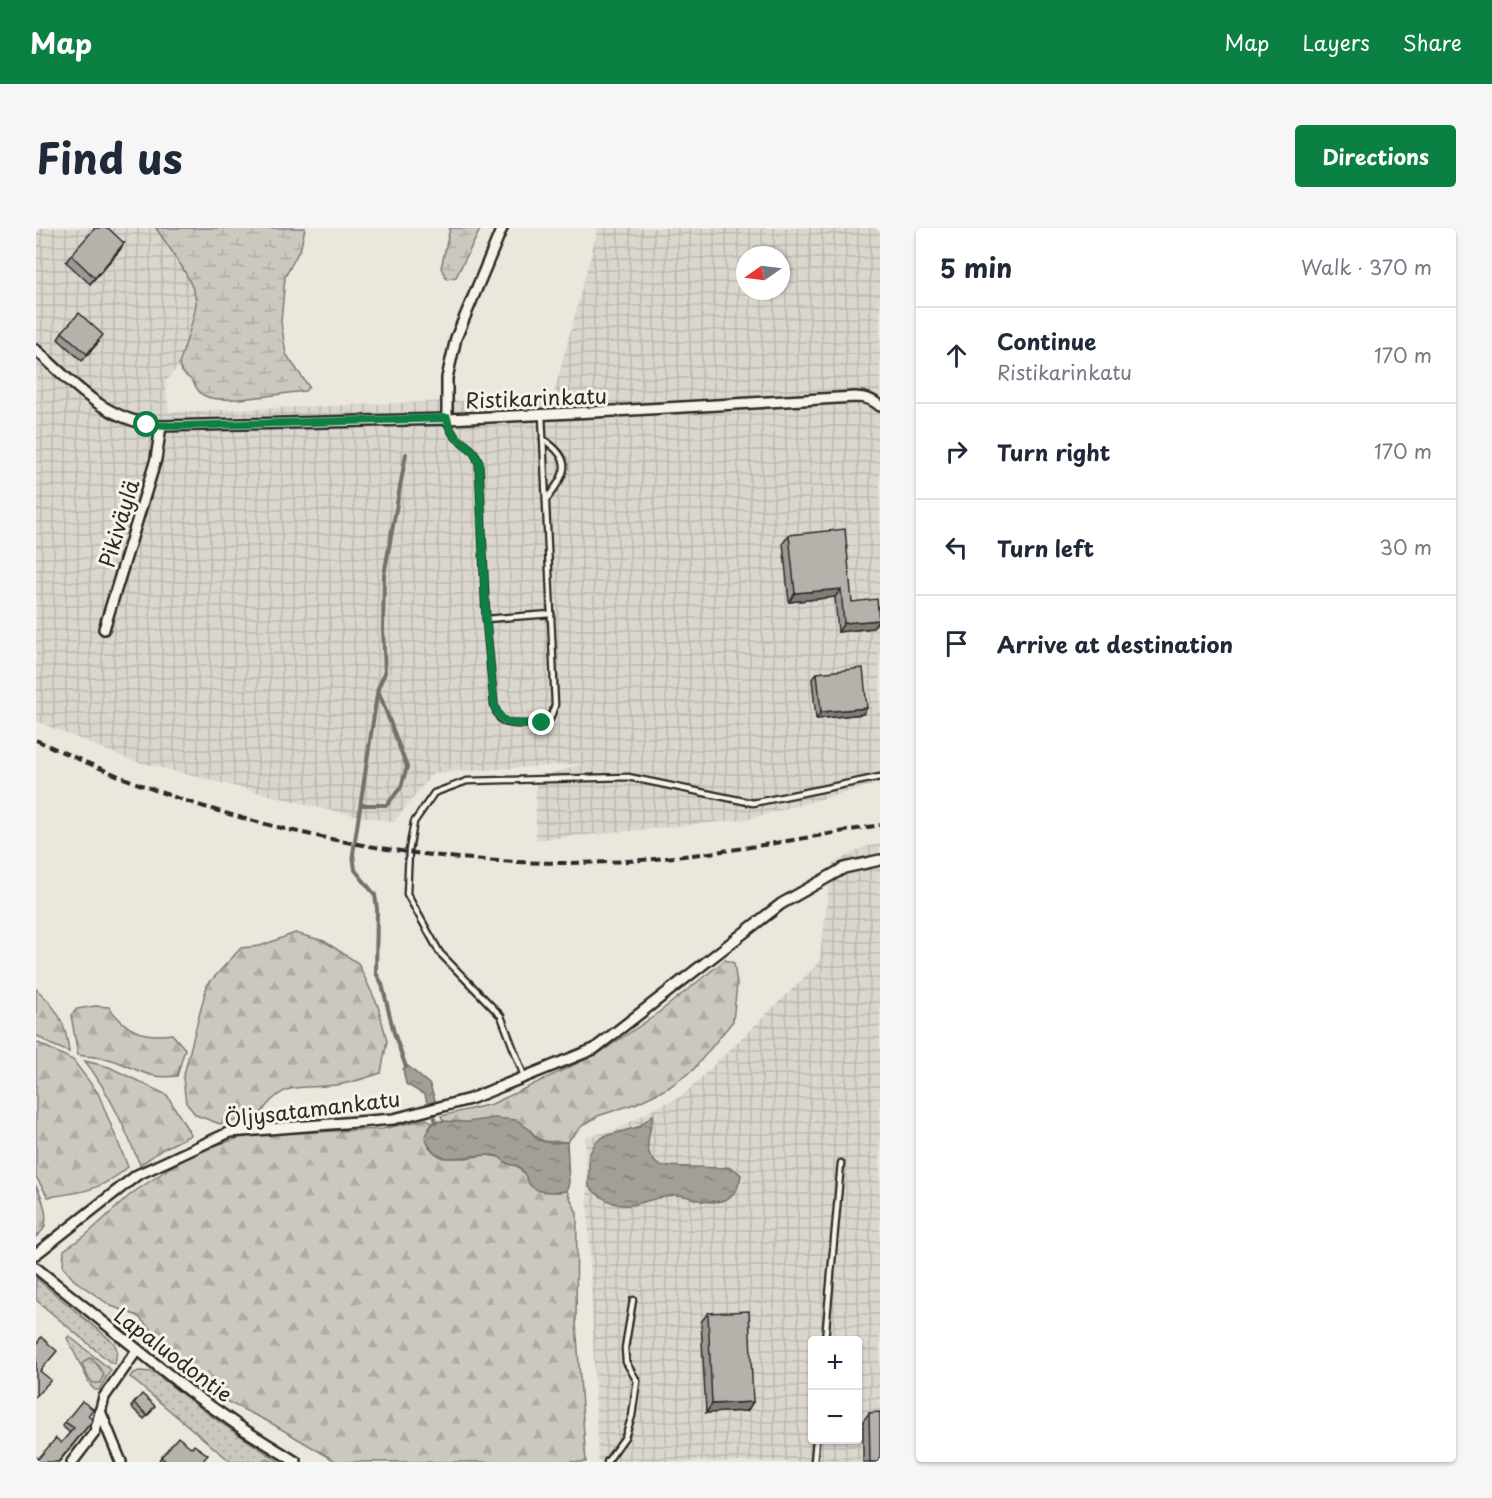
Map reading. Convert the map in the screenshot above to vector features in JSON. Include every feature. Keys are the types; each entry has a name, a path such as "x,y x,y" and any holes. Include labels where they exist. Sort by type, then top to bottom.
{"street":[{"path":"447,418 447,378 456,338 502,228"},
{"name":"Ristikarinkatu","path":"36,350 108,411 134,422 160,426 447,418 855,397 874,401 880,405"},
{"name":"Pikiväylä","path":"104,629 156,459 160,426"},
{"name":"Öljysatamankatu","path":"36,1254 137,1175 230,1132 394,1119 470,1099 594,1049 781,904 844,868 880,860"},
{"name":"Lapaluodontie","path":"36,1268 189,1391 243,1429 296,1462"},
{"path":"72,1462 95,1432 107,1391 137,1350"},
{"path":"100,1411 121,1462"}],"lane":[{"path":"447,418 452,435 473,451 479,463 486,619 496,713 503,721 509,723 542,723 550,719 555,705 542,414"},
{"path":"543,439 561,454 564,463 561,478 546,500"},
{"path":"486,619 551,614"},
{"path":"524,1076 501,1016 440,953 407,894 409,851 414,822 434,793 467,781 628,777 753,803 880,777"},
{"path":"825,1336 841,1163"},
{"path":"607,1462 625,1437 632,1416 637,1381 626,1362 625,1348 633,1300"},
{"path":"814,1462 816,1444"}],"shaded area":[{"path":"36,228 156,228 193,289 196,302 179,365 165,383 169,412 553,397 598,228 880,228 880,783 749,819 536,840 536,779 581,764 433,773 394,822 332,811 130,760 36,721"},
{"path":"880,844 880,1462 598,1462 585,1137 617,1130 653,1109 682,1096 819,963 832,864 864,847"}],"green space":[{"path":"156,228 305,228 301,247 285,277 281,322 286,354 309,387 305,391 254,398 226,399 205,396 199,392 179,365 194,316 196,302 194,293 180,264"},
{"path":"450,228 481,228 456,277 447,279 441,268"},
{"path":"295,933 324,941 358,963 378,1006 387,1041 381,1073 342,1084 301,1087 284,1091 268,1104 259,1116 220,1124 196,1115 186,1103 183,1078 207,985 241,948 260,946"},
{"path":"725,960 734,963 737,984 733,1021 693,1070 668,1088 637,1103 598,1116 582,1126 567,1142 543,1141 529,1129 444,1122 441,1116 492,1104 599,1053 653,1017"},
{"path":"36,989 55,1009 66,1033 69,1052 36,1035"},
{"path":"95,1006 109,1007 128,1027 143,1034 172,1034 185,1049 177,1076 150,1075 112,1060 78,1055 71,1015 77,1009"},
{"path":"36,1042 73,1060 98,1093 128,1167 100,1186 81,1192 48,1197 36,1177"},
{"path":"85,1061 109,1067 167,1095 191,1135 163,1149 140,1165 109,1098"},
{"path":"427,1119 433,1123 429,1127 429,1147 443,1158 486,1155 500,1157 508,1164 517,1166 525,1174 530,1185 555,1192 567,1191 577,1213 576,1322 586,1462 337,1462 271,1423 208,1392 169,1358 152,1331 138,1316 111,1306 74,1280 63,1267 64,1250 86,1235 131,1194 192,1153 248,1135 382,1129"},
{"path":"36,1186 43,1201 46,1219 43,1230 36,1237"},
{"path":"36,1278 114,1343 117,1350 115,1364 36,1300"},
{"path":"69,1336 111,1370 99,1390 91,1386 67,1338"},
{"path":"89,1358 93,1359 104,1374 100,1383 93,1383 82,1364"},
{"path":"139,1371 153,1372 215,1419 280,1462 267,1459 262,1462 231,1462 130,1377"}],"water":[{"path":"408,1066 430,1085 436,1103 428,1106 425,1095 406,1084 403,1069"},
{"path":"653,1115 648,1148 654,1161 660,1166 732,1168 741,1175 737,1189 729,1198 710,1202 674,1195 621,1205 601,1197 589,1187 589,1155 596,1142 605,1136 638,1127"},
{"path":"494,1118 516,1120 529,1129 538,1140 551,1143 567,1142 569,1182 567,1191 545,1192 535,1189 518,1166 509,1164 497,1156 446,1158 437,1155 430,1148 425,1136 433,1123 440,1121 467,1122"}],"building":[{"path":"95,228 108,228 124,243 95,278 71,255"},
{"path":"79,313 103,335 87,354 62,332"},
{"path":"845,529 852,602 877,599 879,620 844,623 841,589 795,593 789,535"},
{"path":"863,668 867,708 821,712 817,673"},
{"path":"749,1311 753,1402 712,1404 708,1313"},
{"path":"41,1337 57,1351 40,1371 51,1380 36,1396 36,1344"},
{"path":"142,1394 155,1406 147,1415 134,1403"},
{"path":"82,1401 93,1409 88,1416 93,1420 58,1462 36,1462 36,1457 38,1459 56,1438 61,1443 74,1428 65,1422"},
{"path":"880,1412 880,1462 870,1462 869,1413"},
{"path":"178,1437 192,1448 194,1445 208,1455 202,1462 167,1462 161,1457"}],"waterway":[{"path":"406,454 384,575 385,673 378,688 353,854 355,870 375,895 377,909 376,973 382,984 394,1033 406,1067"},
{"path":"361,805 387,805 401,787 407,767 378,690"},
{"path":"434,1115 436,1122"}],"railway":[{"path":"36,740 146,787 241,818 360,845 421,854 543,863 604,862 719,852 880,825"}],"route":[{"path":"147,425 447,418 452,435 473,451 479,463 486,619 496,713 503,721 509,723 542,723"}]}
